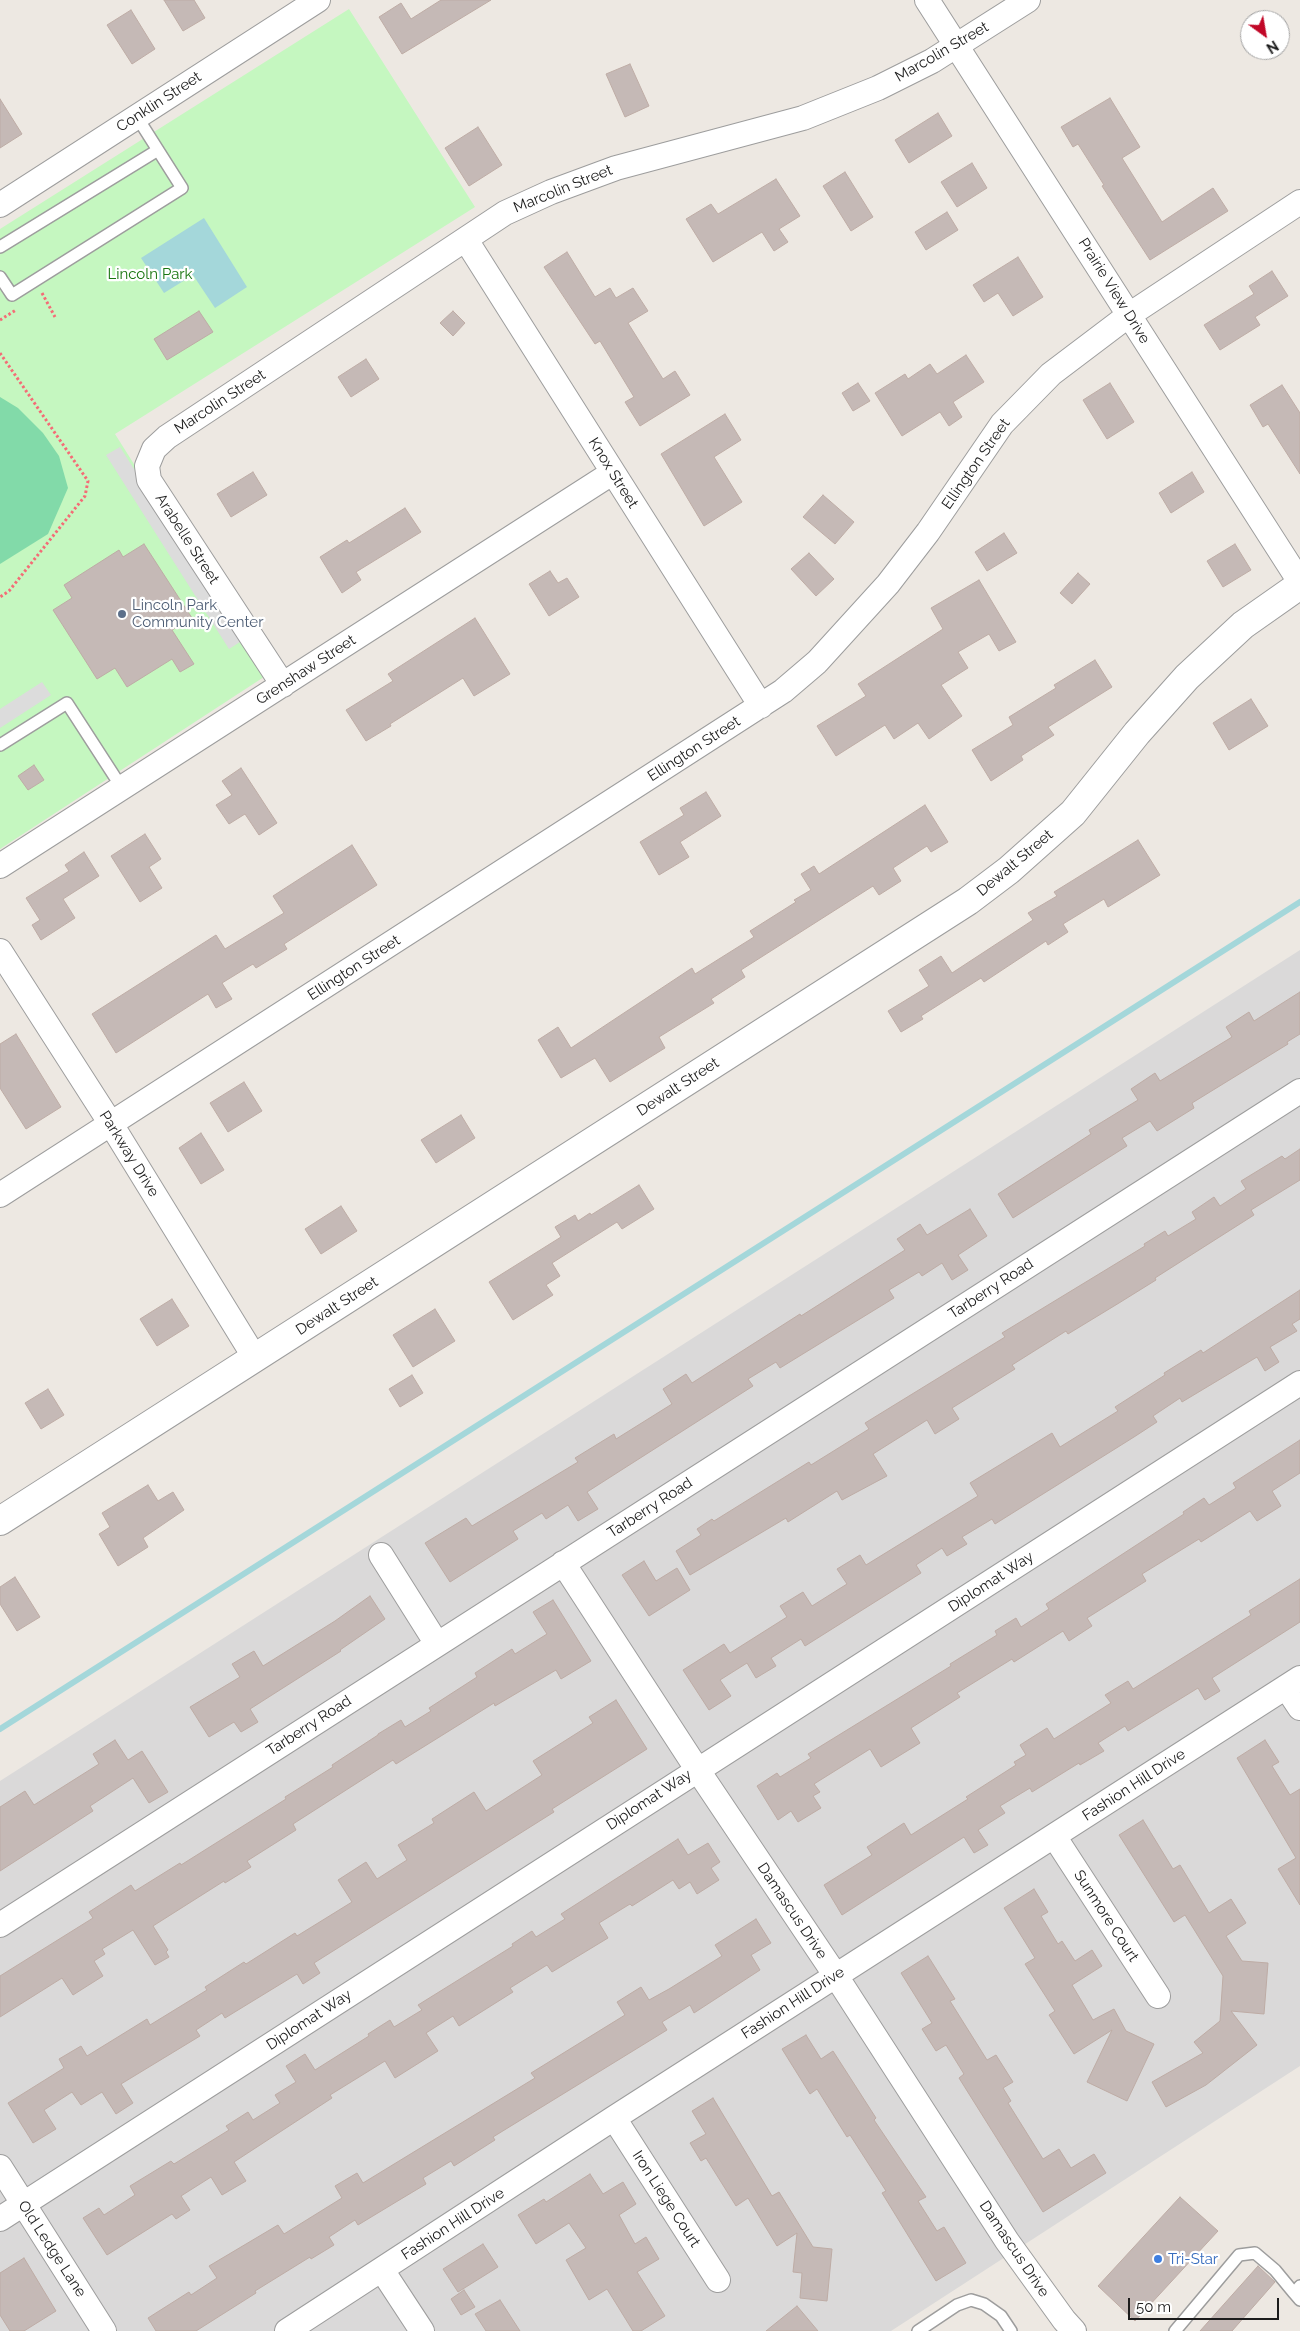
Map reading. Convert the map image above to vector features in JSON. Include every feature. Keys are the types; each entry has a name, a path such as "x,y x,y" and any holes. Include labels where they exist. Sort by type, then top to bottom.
{"street":[{"name":"Conklin Street","path":"0,205 318,0"},
{"name":"Prairie View Drive","path":"928,0 1300,584"},
{"name":"Marcolin Street","path":"147,466 154,449 167,437 505,213 551,192 616,168 803,118 878,88 932,61 1028,0"},
{"name":"Ellington Street","path":"0,1195 783,691 817,662 875,598 928,532 1002,424 1051,374 1129,314 1300,202"},
{"name":"Knox Street","path":"466,240 761,706"},
{"name":"Arabelle Street","path":"147,466 149,480 283,685"},
{"name":"Grenshaw Street","path":"0,866 612,473"},
{"name":"Dewalt Street","path":"0,1521 968,901 1009,870 1073,813 1137,733 1187,677 1243,625 1300,584"},
{"name":"Parkway Drive","path":"0,951 111,1124 255,1358"},
{"name":"Tarberry Road","path":"0,1925 1300,1091"},
{"name":"Diplomat Way","path":"0,2219 1300,1383"},
{"path":"381,1555 437,1644"},
{"name":"Damascus Drive","path":"564,1563 697,1770 836,1976 1007,2241 1074,2331"},
{"path":"1293,1682 1300,1708"},
{"name":"Fashion Hill Drive","path":"287,2331 614,2118 1293,1682"},
{"name":"Sunmore Court","path":"1054,1836 1158,1996"},
{"name":"Iron Liege Court","path":"614,2118 718,2280"},
{"name":"Old Ledge Lane","path":"0,2167 104,2331"},
{"path":"382,2270 422,2331"}],"lane":[{"path":"0,277 12,295 182,188 137,117"},
{"path":"0,247 158,150"},
{"path":"0,745 67,703 122,788"},
{"path":"1175,2331 1239,2255 1255,2253 1298,2293"},
{"path":"918,2331 957,2305 971,2300 984,2304 1001,2316 1011,2331"}],"path":[{"path":"34,281 55,316"},
{"path":"0,353 88,482 84,496 9,591 0,597"}],"shaded area":[{"path":"120,447 243,640 229,649 106,455"},
{"path":"42,682 51,695 0,728 0,709"},
{"path":"1300,950 1300,2066 891,2331 0,2331 0,1781"}],"green space":[{"name":"Lincoln Park","path":"349,9 475,207 115,434 267,675 0,849 0,229"},
{"path":"0,397 18,408 43,433 59,456 68,488 48,534 0,564"}],"water":[{"path":"204,218 247,287 215,308 193,275 164,293 141,258"}],"building":[{"path":"164,0 194,0 205,18 183,31"},
{"path":"441,0 491,0 402,54 379,17 401,3 411,19"},
{"path":"131,10 155,49 132,64 107,25"},
{"path":"630,64 649,106 625,117 606,74"},
{"path":"1110,98 1140,147 1122,158 1162,222 1213,188 1228,211 1150,260 1102,186 1104,185 1078,144 1073,147 1061,127"},
{"path":"0,99 22,134 0,148"},
{"path":"938,113 952,136 909,163 895,140"},
{"path":"478,127 502,165 469,186 445,148"},
{"path":"972,163 987,188 957,207 941,182"},
{"path":"845,172 873,217 851,231 823,186"},
{"path":"776,179 800,216 779,229 788,242 774,251 762,232 713,262 686,219 711,204 718,214"},
{"path":"947,212 958,230 926,250 915,232"},
{"path":"567,252 595,297 610,288 616,298 633,288 648,311 628,323 663,379 675,371 690,395 640,426 625,402 634,397 600,341 595,344 544,267"},
{"path":"1018,257 1043,297 1013,316 998,293 984,302 973,285"},
{"path":"1272,271 1288,296 1255,317 1260,325 1220,350 1204,325 1254,294 1249,286"},
{"path":"199,311 213,332 167,360 154,339"},
{"path":"453,311 465,323 453,336 440,323"},
{"path":"966,355 984,382 953,402 962,417 949,426 940,412 902,436 875,393 905,374 908,379 930,364 937,374"},
{"path":"366,359 379,379 351,397 338,377"},
{"path":"858,383 870,401 853,411 842,393"},
{"path":"1110,383 1134,422 1107,439 1083,400"},
{"path":"1282,385 1300,413 1300,474 1268,424 1263,427 1250,405"},
{"path":"725,414 741,440 714,457 742,502 704,526 661,454"},
{"path":"253,472 267,495 231,517 217,494"},
{"path":"1192,472 1204,492 1171,513 1159,493"},
{"path":"823,495 854,522 835,544 803,517"},
{"path":"405,508 421,532 356,572 361,580 342,593 320,557 347,540 349,543"},
{"path":"1004,533 1017,553 987,571 975,552"},
{"name":"Lincoln Park Community Center","path":"144,544 192,618 172,630 194,664 180,672 172,659 127,687 115,668 97,679 53,610 72,598 64,585 119,550 123,557"},
{"path":"1235,544 1251,570 1223,587 1207,561"},
{"path":"809,553 834,579 816,596 791,569"},
{"path":"550,571 558,583 567,578 579,597 549,616 529,584"},
{"path":"1078,573 1090,584 1072,604 1060,593"},
{"path":"979,580 1016,642 999,651 989,634 958,652 968,668 941,685 962,716 929,739 918,723 894,739 885,725 836,756 817,726 866,696 858,684 943,629 931,608"},
{"path":"475,618 510,674 474,696 463,678 366,741 346,710 393,681 388,674"},
{"path":"1095,660 1112,687 1048,727 1054,735 1021,756 1023,760 991,781 972,750 1013,725 1009,717 1056,688 1054,685"},
{"path":"1251,699 1268,726 1229,750 1213,723"},
{"path":"34,765 44,780 28,790 18,776"},
{"path":"241,768 277,823 259,835 245,814 229,824 216,805 232,795 222,781"},
{"path":"706,792 721,816 680,842 689,857 659,875 640,842 684,815 680,808"},
{"path":"925,805 948,842 931,852 927,846 893,868 901,881 879,895 873,886 741,970 745,977 711,999 714,1003 659,1037 665,1048 610,1082 595,1058 561,1078 538,1040 558,1027 571,1048 692,968 695,974 754,937 750,931 796,902 794,900 811,890 801,874 814,866 819,874"},
{"path":"145,834 161,859 149,867 162,888 140,902 111,856"},
{"path":"1138,840 1160,875 1108,907 1104,899 1063,924 1068,932 1048,945 1046,941 984,982 981,978 921,1016 923,1019 901,1032 888,1011 929,986 919,970 941,956 952,973 1033,920 1028,913 1057,896 1054,892"},
{"path":"352,845 377,885 284,944 287,949 256,968 253,964 222,983 232,999 216,1008 208,994 116,1053 92,1014 216,935 225,949 284,913 273,896"},
{"path":"84,852 99,876 63,899 75,918 41,940 32,925 40,920 26,898 69,871 65,865"},
{"path":"1300,992 1300,1034 1287,1042 1288,1044 1192,1103 1194,1108 1157,1131 1150,1121 1122,1138 1127,1146 1013,1218 998,1194 1091,1134 1089,1130 1138,1100 1131,1089 1155,1073 1160,1081 1232,1037 1226,1027 1249,1012 1254,1021"},
{"path":"16,1034 61,1107 26,1129 0,1088 0,1044"},
{"path":"244,1082 262,1111 228,1132 210,1103"},
{"path":"461,1115 475,1138 436,1163 421,1140"},
{"path":"201,1133 224,1170 201,1184 179,1148"},
{"path":"1300,1149 1300,1180 1251,1210 1254,1215 1119,1303 1068,1334 1066,1331 1012,1365 1015,1369 952,1408 959,1419 935,1434 927,1420 873,1454 887,1476 842,1500 837,1491 788,1522 786,1518 690,1575 676,1551 701,1535 697,1529 712,1519 714,1521 809,1462 811,1465 869,1429 865,1423 1005,1337 1002,1333 1145,1246 1144,1244 1165,1231 1168,1236 1196,1219 1192,1212 1214,1197 1220,1206 1246,1189 1241,1181 1282,1156 1285,1159"},
{"path":"639,1185 654,1209 622,1229 617,1222 552,1263 560,1276 546,1285 553,1295 513,1320 489,1282 561,1237 555,1227 575,1215 578,1221 590,1213 591,1215"},
{"path":"341,1206 357,1231 321,1254 305,1229"},
{"path":"970,1209 987,1236 958,1255 968,1270 952,1280 942,1263 922,1276 919,1272 889,1290 894,1298 780,1368 776,1362 748,1379 753,1386 587,1492 598,1509 578,1521 568,1505 546,1519 542,1513 513,1531 518,1539 450,1582 425,1543 466,1518 472,1526 578,1462 575,1458 614,1434 616,1439 672,1404 663,1389 686,1374 692,1383 905,1250 897,1239 920,1224 927,1235"},
{"path":"1300,1290 1300,1319 1292,1324 1297,1331 1270,1347 1279,1362 1265,1371 1257,1357 1182,1402 1180,1398 1153,1416 1157,1422 1134,1437 995,1524 992,1519 962,1537 967,1544 947,1556 942,1548 916,1565 921,1573 805,1646 801,1639 771,1658 776,1666 756,1678 747,1663 720,1680 731,1696 709,1710 683,1670 724,1644 730,1653 787,1617 780,1606 803,1592 812,1606 847,1584 837,1569 860,1555 866,1565 978,1496 970,1483 1052,1433 1060,1447 1118,1411 1115,1407 1165,1375 1164,1373 1201,1350 1203,1353"},
{"path":"172,1299 189,1326 157,1346 140,1319"},
{"path":"435,1309 455,1341 413,1367 393,1335"},
{"path":"412,1375 423,1393 400,1407 389,1389"},
{"path":"48,1389 64,1415 41,1429 25,1403"},
{"path":"1300,1440 1300,1473 1272,1491 1281,1506 1257,1521 1250,1511 1201,1542 1199,1539 1142,1574 1146,1581 1087,1618 1092,1626 1069,1641 1063,1631 1014,1662 1012,1659 957,1693 960,1697 911,1728 920,1743 881,1767 870,1749 814,1784 820,1792 813,1796 821,1808 798,1822 791,1811 778,1820 757,1786 777,1773 780,1777 811,1758 808,1754 951,1666 950,1664 997,1635 995,1631 1016,1618 1021,1627 1049,1609 1046,1604 1184,1514 1183,1512 1204,1498 1209,1505 1236,1488 1233,1483"},
{"path":"148,1485 158,1501 173,1492 184,1510 143,1538 148,1547 118,1566 99,1534 110,1527 102,1513"},
{"path":"644,1561 656,1581 677,1568 690,1590 649,1616 622,1575"},
{"path":"15,1577 40,1617 17,1631 0,1604 0,1587"},
{"path":"1300,1579 1300,1622 1212,1678 1220,1691 1205,1700 1198,1688 1128,1731 1125,1726 1098,1743 1104,1751 1080,1765 1079,1763 1032,1792 1030,1788 1000,1806 1005,1813 978,1830 988,1845 974,1853 964,1837 842,1915 824,1885 872,1855 867,1847 904,1823 911,1835 968,1799 966,1797 1016,1765 1014,1762 1026,1755 1020,1745 1047,1728 1054,1739 1111,1703 1105,1695 1128,1681 1133,1689 1251,1615 1249,1611"},
{"path":"370,1596 385,1619 341,1651 250,1709 258,1722 241,1732 234,1722 209,1737 190,1707 240,1677 232,1664 254,1651 263,1666 335,1621"},
{"path":"553,1600 591,1661 561,1679 556,1670 495,1706 494,1703 396,1764 393,1760 293,1824 296,1830 247,1861 251,1867 225,1883 224,1881 153,1926 168,1950 166,1952 169,1957 155,1965 133,1930 102,1949 105,1954 94,1961 103,1976 73,1995 62,1978 0,2017 0,1976 93,1918 89,1912 131,1885 135,1891 180,1863 181,1865 286,1799 285,1797 333,1767 332,1765 378,1734 401,1720 405,1727 431,1711 429,1708 477,1677 475,1673 512,1649 515,1654 547,1634 533,1612"},
{"path":"616,1700 647,1749 552,1809 554,1812 314,1963 320,1973 303,1984 297,1974 225,2018 222,2013 196,2030 200,2036 121,2084 133,2103 116,2114 102,2092 81,2105 72,2092 44,2110 56,2129 33,2143 8,2103 64,2068 59,2059 81,2046 87,2056 147,2019 150,2025 207,1990 205,1987 244,1962 246,1964 295,1933 297,1936 352,1902 338,1880 366,1862 377,1879 407,1860 398,1845 434,1823 432,1819 474,1792 486,1811 542,1775 533,1761 593,1723 589,1717"},
{"path":"115,1740 128,1760 142,1751 168,1792 149,1803 133,1778 90,1806 93,1811 0,1871 0,1807 25,1791 34,1805 99,1764 93,1754"},
{"path":"1265,1740 1279,1762 1272,1766 1290,1795 1300,1789 1300,1905 1278,1869 1296,1858 1237,1758"},
{"path":"1143,1820 1173,1869 1180,1865 1209,1913 1231,1899 1246,1923 1226,1936 1242,1961 1268,1963 1264,2014 1231,2011 1257,2045 1206,2085 1166,2107 1152,2082 1203,2053 1194,2042 1220,2021 1223,1976 1185,1915 1174,1922 1119,1835"},
{"path":"678,1839 688,1855 708,1843 720,1862 711,1868 719,1880 697,1894 690,1882 679,1889 673,1880 632,1906 630,1904 599,1923 608,1938 552,1972 547,1965 510,1988 513,1992 459,2026 453,2016 426,2033 438,2051 395,2078 385,2061 330,2095 332,2098 234,2162 246,2181 222,2195 211,2177 181,2196 190,2210 176,2219 172,2214 107,2255 83,2218 99,2208 104,2215 135,2195 130,2186 171,2161 174,2164 229,2130 226,2126 248,2112 253,2120 280,2103 275,2095 296,2082 286,2066 305,2054 315,2070 369,2036 368,2034 390,2020 394,2027 422,2010 418,2005 513,1946 512,1944 532,1931 536,1937 565,1919 561,1914"},
{"path":"1034,1889 1048,1912 1041,1916 1058,1944 1062,1941 1075,1961 1092,1950 1102,1966 1072,1985 1093,2020 1114,2009 1126,2031 1154,2044 1127,2101 1087,2082 1112,2030 1074,2054 1049,2015 1055,2011 1025,1964 1035,1958 1004,1908"},
{"path":"756,1919 771,1943 751,1955 760,1970 694,2013 690,2005 662,2022 667,2030 493,2137 495,2140 454,2166 451,2161 423,2178 426,2184 358,2225 355,2220 329,2237 334,2245 311,2259 310,2257 255,2291 256,2293 196,2331 156,2331 148,2318 189,2292 191,2295 217,2278 209,2266 278,2225 284,2234 342,2198 335,2186 357,2173 363,2183 535,2078 531,2073 625,2015 617,2002 641,1987 649,2000 669,1989 722,1956 715,1945"},
{"path":"928,1956 955,1999 950,2001 987,2060 996,2055 1013,2082 1003,2088 1011,2101 1008,2103 1043,2159 1059,2149 1071,2168 1094,2154 1106,2173 1043,2212 959,2078 964,2074 946,2045 936,2051 922,2029 932,2023 901,1973"},
{"path":"806,2035 821,2059 833,2051 876,2118 874,2120 926,2197 918,2201 937,2231 944,2227 966,2263 936,2281 882,2193 886,2191 850,2135 847,2137 817,2089 810,2094 782,2049"},
{"path":"713,2098 772,2196 779,2192 813,2247 832,2249 827,2301 800,2298 802,2273 793,2272 797,2233 777,2246 748,2198 736,2206 706,2158 701,2161 690,2143 706,2134 692,2111"},
{"path":"590,2174 603,2194 623,2182 636,2204 619,2215 635,2244 646,2237 659,2259 637,2272 665,2316 641,2331 633,2331 607,2289 589,2300 566,2260 586,2248 569,2223 536,2244 518,2215 544,2199 546,2202"},
{"name":"Tri-Star","path":"1180,2197 1218,2231 1135,2321 1098,2286"},
{"path":"483,2244 498,2267 458,2292 443,2269"},
{"path":"24,2258 56,2311 24,2331 10,2331 0,2315 0,2273"},
{"path":"1258,2266 1275,2282 1232,2331 1200,2331"},
{"path":"464,2290 475,2307 461,2315 451,2299"},
{"path":"500,2300 520,2331 486,2331 475,2314"},
{"path":"797,2306 818,2331 766,2331"}],"waterway":[{"path":"0,1729 1300,902"}],"place":[{"name":"Lincoln Park Community Center","path":"122,614"},
{"name":"Tri-Star","path":"1158,2259"}]}
